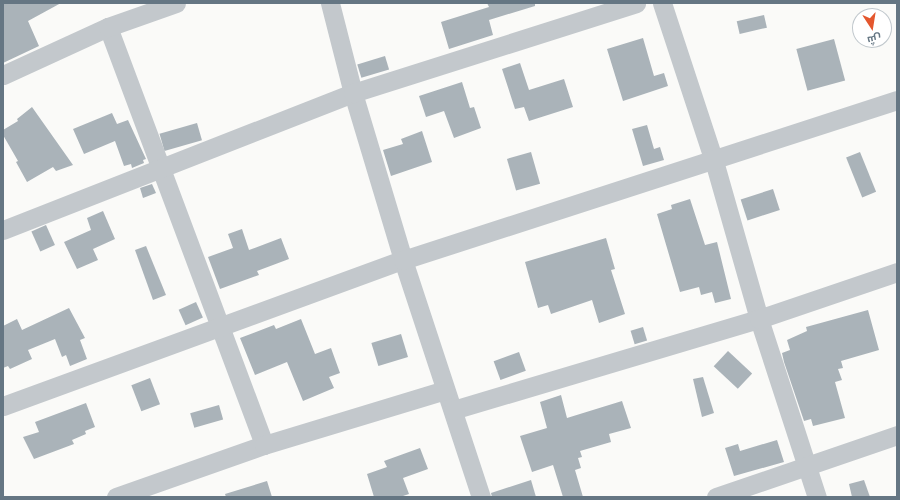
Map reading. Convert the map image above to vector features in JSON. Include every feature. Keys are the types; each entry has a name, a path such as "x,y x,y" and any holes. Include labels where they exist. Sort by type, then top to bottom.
{"street":[{"path":"3,75 108,27 140,9 176,3"},
{"path":"330,3 353,93 403,260 445,390 454,410 480,497"},
{"path":"3,230 353,93 636,3"},
{"path":"662,3 714,161 759,319 817,497"},
{"path":"108,27 162,169 218,326 264,445"},
{"path":"3,406 218,326 403,260 714,161 897,100"},
{"path":"454,410 759,319 897,272"},
{"path":"116,497 264,445 445,390"},
{"path":"716,497 897,435"}],"building":[{"path":"3,3 61,3 28,21 39,46 3,63"},
{"path":"487,3 535,3 535,6 489,20 493,35 449,49 441,22 489,7"},
{"path":"764,15 767,28 740,34 737,21"},
{"path":"643,38 654,76 664,73 668,86 623,101 607,49"},
{"path":"834,39 845,81 807,91 796,49"},
{"path":"385,56 389,69 361,78 357,64"},
{"path":"520,63 529,90 564,79 573,107 529,121 524,107 515,109 502,69"},
{"path":"462,82 470,108 474,107 481,128 454,138 444,111 426,117 419,96"},
{"path":"32,107 73,165 56,171 53,167 27,182 16,162 18,161 3,135 3,130 18,121 17,119"},
{"path":"112,113 117,124 128,120 146,159 143,160 144,163 132,168 131,164 124,166 115,141 84,154 73,129"},
{"path":"197,123 202,140 164,151 160,134"},
{"path":"647,125 654,149 660,147 664,160 643,166 632,129"},
{"path":"422,131 432,162 391,176 383,150 403,144 401,139"},
{"path":"531,152 540,184 516,191 507,159"},
{"path":"860,152 876,192 862,197 846,158"},
{"path":"152,184 156,193 143,198 140,188"},
{"path":"773,189 780,210 747,220 741,200"},
{"path":"690,199 705,245 717,242 731,299 715,303 712,292 701,295 699,287 680,292 657,214 672,209 671,205"},
{"path":"103,211 115,239 93,249 98,260 77,269 64,242 91,230 87,218"},
{"path":"46,225 55,245 40,252 31,232"},
{"path":"242,229 249,250 281,238 289,259 257,271 259,275 220,289 208,257 233,248 228,234"},
{"path":"606,238 615,269 611,270 625,314 599,323 592,300 551,314 548,305 538,308 525,262"},
{"path":"146,246 166,295 153,300 135,250"},
{"path":"196,302 203,318 186,325 179,310"},
{"path":"69,308 85,338 80,340 87,359 70,366 66,355 62,357 55,339 28,350 32,359 10,369 8,366 3,368 3,326 17,319 22,330"},
{"path":"868,310 879,350 841,361 843,368 838,369 842,380 835,382 845,418 813,426 811,419 804,421 784,362 782,353 790,350 787,340 807,331 806,327"},
{"path":"301,319 315,354 331,348 340,373 329,377 334,388 303,401 287,362 255,375 240,338 274,325 276,329"},
{"path":"643,327 647,340 635,344 631,331"},
{"path":"401,334 408,357 378,366 371,343"},
{"path":"728,351 752,374 738,389 714,366"},
{"path":"519,352 526,371 500,380 494,361"},
{"path":"703,377 714,413 702,417 693,379"},
{"path":"150,378 160,404 141,411 131,385"},
{"path":"561,395 567,418 622,401 631,428 609,434 611,442 580,451 582,457 578,458 581,468 575,470 583,497 563,497 553,465 532,472 520,436 547,428 540,402"},
{"path":"86,403 95,427 85,431 86,434 72,440 74,444 34,459 23,437 39,432 35,422"},
{"path":"219,405 223,419 194,428 190,413"},
{"path":"777,440 784,462 734,476 725,448 738,444 740,451"},
{"path":"420,448 428,469 403,478 409,494 400,497 374,497 367,474 387,467 384,461"},
{"path":"531,480 536,497 492,497 491,493"},
{"path":"864,480 870,497 852,497 849,484"},
{"path":"267,481 272,497 226,497 225,494"}]}
